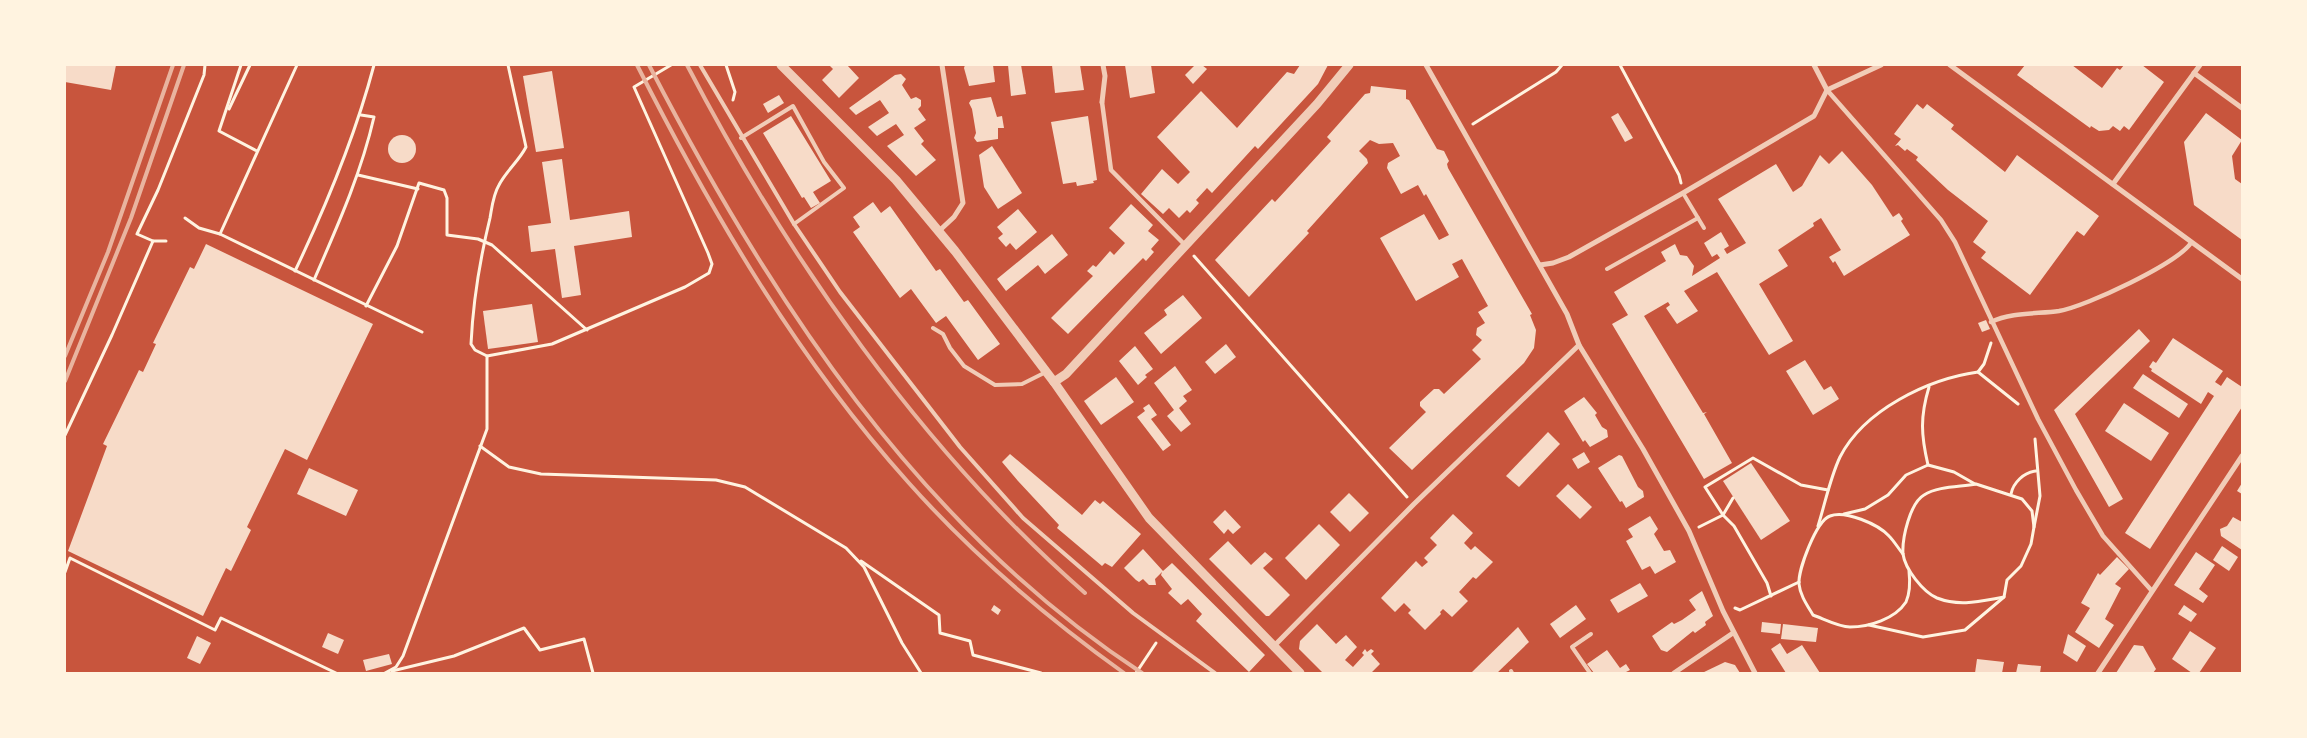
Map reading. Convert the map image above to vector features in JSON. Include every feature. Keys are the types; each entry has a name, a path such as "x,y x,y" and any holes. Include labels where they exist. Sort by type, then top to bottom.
{"street":[{"path":"781,65 896,180 939,231 1054,382 1149,518 1300,673"},
{"path":"939,231 954,217 963,203 942,65"},
{"path":"1103,65 1105,76 1102,102 1111,170 1186,246"},
{"path":"1054,382 1066,374 1186,246 1317,104 1349,65"},
{"path":"1426,65 1567,314 1579,345 1643,449 1689,531 1723,611 1755,673"},
{"path":"1814,65 1827,90 1941,220 1955,242 2038,419 2103,536 2152,591"},
{"path":"1540,265 1553,263 1569,257 1683,193 1814,116 1827,90 1881,65"},
{"path":"1950,65 2242,279"},
{"path":"2113,184 2200,65"},
{"path":"2194,74 2242,108"},
{"path":"1992,322 2005,317 2062,310 2083,304 2172,261 2191,242"},
{"path":"1274,646 1414,504 1579,345"},
{"path":"2098,673 2242,456"},
{"path":"1674,673 1734,633"}],"lane":[{"path":"700,65 741,138 794,224 840,292 960,446 1023,518 1133,613 1215,673"},
{"path":"741,138 793,106 824,162 844,188 794,224"},
{"path":"1683,193 1704,228"},
{"path":"1607,269 1698,218"},
{"path":"934,328 943,334 950,348 964,366 995,385 1022,384 1046,372"},
{"path":"1590,673 1572,647 1591,634"}],"path":[{"path":"166,241 154,241 137,234 158,190 204,75 205,65"},
{"path":"224,121 241,65"},
{"path":"250,65 219,131 257,152"},
{"path":"220,234 297,65"},
{"path":"295,271 335,185 361,115 374,65"},
{"path":"508,65 526,147 499,183 494,195 484,240 471,344 476,350 487,356 552,344 684,287 709,274 712,264 634,87 671,65"},
{"path":"724,107 736,96 726,65"},
{"path":"1463,130 1556,72 1562,65"},
{"path":"1620,65 1679,175 1683,193"},
{"path":"314,280 358,175 374,117 361,115"},
{"path":"358,175 418,189"},
{"path":"366,306 397,246 419,183 444,190 447,198 446,235 484,240 492,245 587,330"},
{"path":"185,218 200,228 220,234 422,332"},
{"path":"65,435 154,241"},
{"path":"1186,246 1414,504"},
{"path":"1978,372 1984,364 1991,343 1989,335"},
{"path":"392,671 403,656 487,429 487,356"},
{"path":"2024,408 2009,398 1987,377 1978,372 1954,376 1890,404 1859,428 1840,457 1818,526 1810,543 1799,582 1802,597 1813,615 1848,627 1869,626 1924,637 1965,630 2004,597 2007,580 2021,566 2031,544 2040,496 2036,471 2035,436"},
{"path":"1928,465 1921,435 1922,409 1929,386"},
{"path":"480,446 509,468 541,474 716,480 745,487 846,548 856,558 868,574 898,635 921,673"},
{"path":"1771,596 1767,583 1734,526 1723,515 1704,487 1753,458 1801,485 1828,490"},
{"path":"1818,526 1829,516 1865,509 1888,495 1906,475 1928,465 1954,472 1976,484 2022,499 2032,511 2034,527"},
{"path":"2011,494 2013,486 2029,472 2036,471"},
{"path":"1903,555 1907,525 1914,505 1923,495 1940,489 1976,484"},
{"path":"1689,531 1723,515 1733,498"},
{"path":"1843,514 1874,524 1890,536 1903,555 1919,586 1936,598 1963,604 2004,597"},
{"path":"65,572 70,558 215,630 221,618 336,673"},
{"path":"856,558 939,615 940,633 970,641 973,655 1041,673"},
{"path":"1869,626 1894,614 1906,601 1910,582 1909,568"},
{"path":"1723,611 1730,607 1740,610 1799,582"},
{"path":"385,673 454,656 524,628 540,650 584,639 593,673"},
{"path":"1136,673 1161,634"}],"building":[{"path":"65,65 116,65 111,90 65,82"},
{"path":"829,65 847,65 859,78 839,98 822,80 833,69"},
{"path":"965,65 993,65 995,82 969,86 964,68"},
{"path":"1008,65 1021,65 1026,94 1011,96"},
{"path":"1052,65 1080,65 1084,90 1055,93"},
{"path":"1125,65 1151,65 1155,93 1130,98"},
{"path":"1195,65 1202,65 1207,69 1193,84 1185,75"},
{"path":"1300,65 1328,65 1318,84 1258,149 1255,146 1212,193 1207,188 1196,200 1199,203 1190,213 1187,210 1179,218 1169,208 1163,214 1141,194 1162,169 1178,184 1190,172 1157,137 1201,91 1237,128 1287,72 1294,74"},
{"path":"2025,65 2072,65 2102,88 2117,68 2120,70 2124,65 2142,65 2164,82 2129,130 2124,126 2120,131 2113,126 2109,130 2099,131 2091,126 2090,128 2017,75"},
{"path":"552,71 564,148 536,152 523,76"},
{"path":"901,74 906,79 902,85 911,99 916,97 921,100 921,106 918,109 926,120 914,128 924,141 921,144 936,160 916,176 887,146 904,135 896,124 877,136 868,127 889,113 880,100 856,115 849,108 895,75"},
{"path":"1371,86 1406,90 1406,99 1409,100 1437,149 1444,151 1449,161 1447,164 1448,168 1532,314 1530,315 1536,330 1534,348 1524,363 1412,470 1389,448 1426,412 1420,406 1420,402 1434,389 1439,389 1444,394 1481,359 1472,350 1482,340 1476,335 1477,328 1485,323 1478,312 1488,306 1462,259 1452,264 1459,277 1416,301 1380,238 1424,214 1439,240 1449,235 1426,194 1424,196 1418,185 1401,194 1387,168 1388,163 1400,156 1393,143 1379,144 1370,140 1359,151 1367,159 1368,163 1307,231 1309,233 1249,297 1215,260 1272,199 1275,202 1331,141 1327,137 1365,94 1370,93"},
{"path":"779,95 784,103 768,113 763,104"},
{"path":"991,97 997,117 1002,116 1004,128 998,128 998,139 977,142 974,138 976,133 972,109 969,103 971,100"},
{"path":"1917,104 1923,109 1927,104 1954,125 1951,129 2005,172 2017,155 2099,216 2084,236 2077,231 2030,295 1981,258 1986,252 1973,242 1988,221 1948,190 1916,160 1918,157 1907,149 1905,151 1898,145 1895,146 1901,139 1894,134"},
{"path":"1618,113 1633,138 1625,142 1611,117"},
{"path":"2206,113 2242,140 2232,156 2235,179 2242,184 2242,240 2194,205 2184,142"},
{"path":"791,116 831,181 813,192 820,203 811,208 804,197 802,198 763,133"},
{"path":"1088,116 1097,180 1093,181 1094,183 1077,186 1076,182 1063,184 1051,122"},
{"path":"402,135 412,139 416,149 412,159 402,163 392,159 388,149 392,139"},
{"path":"992,146 1022,193 998,209 984,187 979,155"},
{"path":"1842,151 1872,185 1893,217 1899,213 1903,219 1901,221 1910,235 1844,276 1835,261 1833,263 1829,257 1841,250 1821,218 1813,223 1814,226 1778,250 1788,266 1759,284 1793,341 1769,355 1717,272 1684,291 1698,311 1677,324 1666,308 1670,305 1668,302 1644,316 1703,413 1707,412 1704,414 1732,463 1704,479 1612,324 1628,315 1614,292 1666,261 1661,252 1675,244 1680,255 1687,256 1694,266 1692,276 1720,258 1717,254 1712,257 1704,243 1721,232 1729,246 1724,249 1727,254 1746,243 1718,199 1776,164 1793,192 1802,186 1820,155 1829,164"},
{"path":"562,159 570,220 629,211 632,237 574,246 581,295 562,298 555,249 531,252 528,226 551,223 542,162"},
{"path":"873,202 881,213 890,206 936,271 940,269 964,302 968,300 1000,344 978,360 946,316 936,323 911,289 900,298 853,232 860,227 853,217"},
{"path":"1131,204 1153,225 1148,231 1159,240 1151,249 1154,252 1146,261 1143,258 1068,334 1051,318 1093,276 1087,271 1093,265 1096,267 1110,251 1114,255 1125,243 1109,228"},
{"path":"1018,209 1037,232 1016,250 1010,243 1006,247 998,238 1003,234 997,227"},
{"path":"1052,234 1068,255 1045,274 1038,265 1006,291 997,279"},
{"path":"206,244 373,324 307,460 285,449 247,527 251,530 231,571 226,568 203,616 68,551 107,446 103,444 139,370 143,372 156,344 153,343 190,267 194,269"},
{"path":"1183,295 1202,318 1161,354 1144,333 1167,315 1164,310"},
{"path":"532,304 538,342 488,349 483,311"},
{"path":"1986,320 1990,329 1982,332 1978,323"},
{"path":"2139,329 2150,341 2075,414 2123,499 2109,507 2054,410"},
{"path":"2173,338 2223,371 2215,382 2221,386 2227,377 2242,387 2242,407 2150,549 2125,533 2214,396 2208,392 2201,404 2151,371 2152,369 2149,367 2153,361 2156,363"},
{"path":"1226,344 1236,357 1215,374 1205,362"},
{"path":"1135,346 1153,369 1145,375 1147,377 1138,385 1119,361"},
{"path":"1805,360 1824,390 1831,386 1839,399 1813,415 1786,371"},
{"path":"1175,366 1192,390 1183,396 1187,401 1179,408 1191,424 1181,432 1167,416 1174,410 1154,383"},
{"path":"2143,374 2188,404 2179,418 2133,388"},
{"path":"1116,377 1134,402 1101,425 1084,401"},
{"path":"1584,397 1597,413 1595,415 1602,427 1607,430 1608,437 1590,447 1585,440 1583,442 1564,411"},
{"path":"2124,403 2169,433 2151,461 2105,431"},
{"path":"1149,404 1157,415 1151,419 1171,445 1163,451 1137,417 1145,411 1143,408"},
{"path":"1548,432 1560,444 1519,487 1506,476"},
{"path":"1584,452 1590,462 1578,469 1572,459"},
{"path":"1010,454 1082,515 1095,500 1100,504 1103,501 1141,534 1112,567 1105,563 1102,566 1057,528 1059,525 1002,462"},
{"path":"1619,455 1622,456 1638,487 1643,491 1644,497 1626,508 1598,468"},
{"path":"1751,463 1790,521 1761,540 1723,481"},
{"path":"309,468 358,490 346,516 297,494"},
{"path":"2242,483 2242,494 2237,491"},
{"path":"1568,484 1592,507 1580,519 1556,496"},
{"path":"1349,493 1369,513 1350,532 1330,512"},
{"path":"1225,510 1241,527 1233,534 1228,529 1224,534 1213,522"},
{"path":"1453,514 1473,533 1464,543 1471,550 1475,546 1493,562 1476,579 1473,577 1459,592 1468,601 1452,617 1443,609 1440,612 1441,614 1425,630 1408,613 1411,610 1404,603 1395,612 1381,598 1416,561 1422,567 1428,562 1424,558 1437,545 1430,538"},
{"path":"1650,516 1658,529 1654,534 1664,551 1670,550 1676,562 1655,574 1650,566 1642,570 1626,541 1633,537 1628,529"},
{"path":"2233,517 2242,522 2242,550 2221,536 2220,529 2227,526"},
{"path":"1319,524 1340,545 1306,580 1285,558"},
{"path":"1228,541 1251,565 1265,552 1273,559 1263,568 1290,595 1269,616 1266,616 1209,559"},
{"path":"2222,546 2238,557 2229,571 2213,560"},
{"path":"1143,549 1163,571 1172,563 1265,655 1249,672 1196,621 1202,614 1188,599 1181,605 1168,593 1172,589 1161,575 1162,572 1155,579 1156,585 1149,585 1143,579 1139,582 1136,580 1124,568"},
{"path":"2196,552 2215,565 2199,589 2208,596 2203,603 2174,585"},
{"path":"2117,557 2129,569 2115,584 2121,588 2105,619 2114,625 2099,648 2075,632 2090,608 2081,603 2098,573 2100,575"},
{"path":"1640,583 1648,596 1618,613 1610,600"},
{"path":"1702,591 1713,616 1705,622 1706,625 1695,633 1693,631 1667,652 1661,650 1652,636 1672,622 1674,624 1682,620 1696,610 1689,600"},
{"path":"994,605 1001,610 998,615 991,610"},
{"path":"1576,605 1586,619 1560,638 1550,624"},
{"path":"2184,605 2197,614 2191,622 2178,614"},
{"path":"1762,622 1781,624 1780,634 1761,632"},
{"path":"1317,624 1336,644 1346,635 1357,647 1345,660 1353,667 1364,655 1362,653 1365,649 1367,652 1371,649 1374,651 1371,654 1380,664 1371,673 1323,673 1299,649 1300,641"},
{"path":"1783,624 1818,628 1816,642 1781,639"},
{"path":"1518,627 1529,642 1497,673 1471,673"},
{"path":"2190,631 2216,648 2199,673 2192,673 2172,659"},
{"path":"328,633 344,640 338,654 322,647"},
{"path":"2068,634 2086,646 2077,662 2063,653"},
{"path":"197,636 211,643 200,664 187,658"},
{"path":"1780,643 1787,654 1802,645 1820,673 1786,673 1771,649"},
{"path":"2134,645 2143,646 2156,669 2153,673 2116,673"},
{"path":"1607,650 1620,668 1626,664 1630,670 1624,673 1594,673 1587,664"},
{"path":"389,654 392,664 366,671 363,660"},
{"path":"1977,659 2004,662 2002,673 1975,673"},
{"path":"1725,662 1735,665 1740,673 1702,673"},
{"path":"2018,664 2041,666 2040,673 2016,673"}],"railway":[{"path":"65,356 108,252 173,65"},
{"path":"65,381 131,218 184,65"},
{"path":"637,65 695,175 759,282 793,335 868,435 932,509 984,559 1066,630 1124,673"},
{"path":"649,65 696,152 746,238 799,321 857,402 919,478 987,549 1061,614 1142,673"},
{"path":"687,65 726,137 768,208 814,279 862,347 914,414 968,477 1025,537 1085,593"}]}
